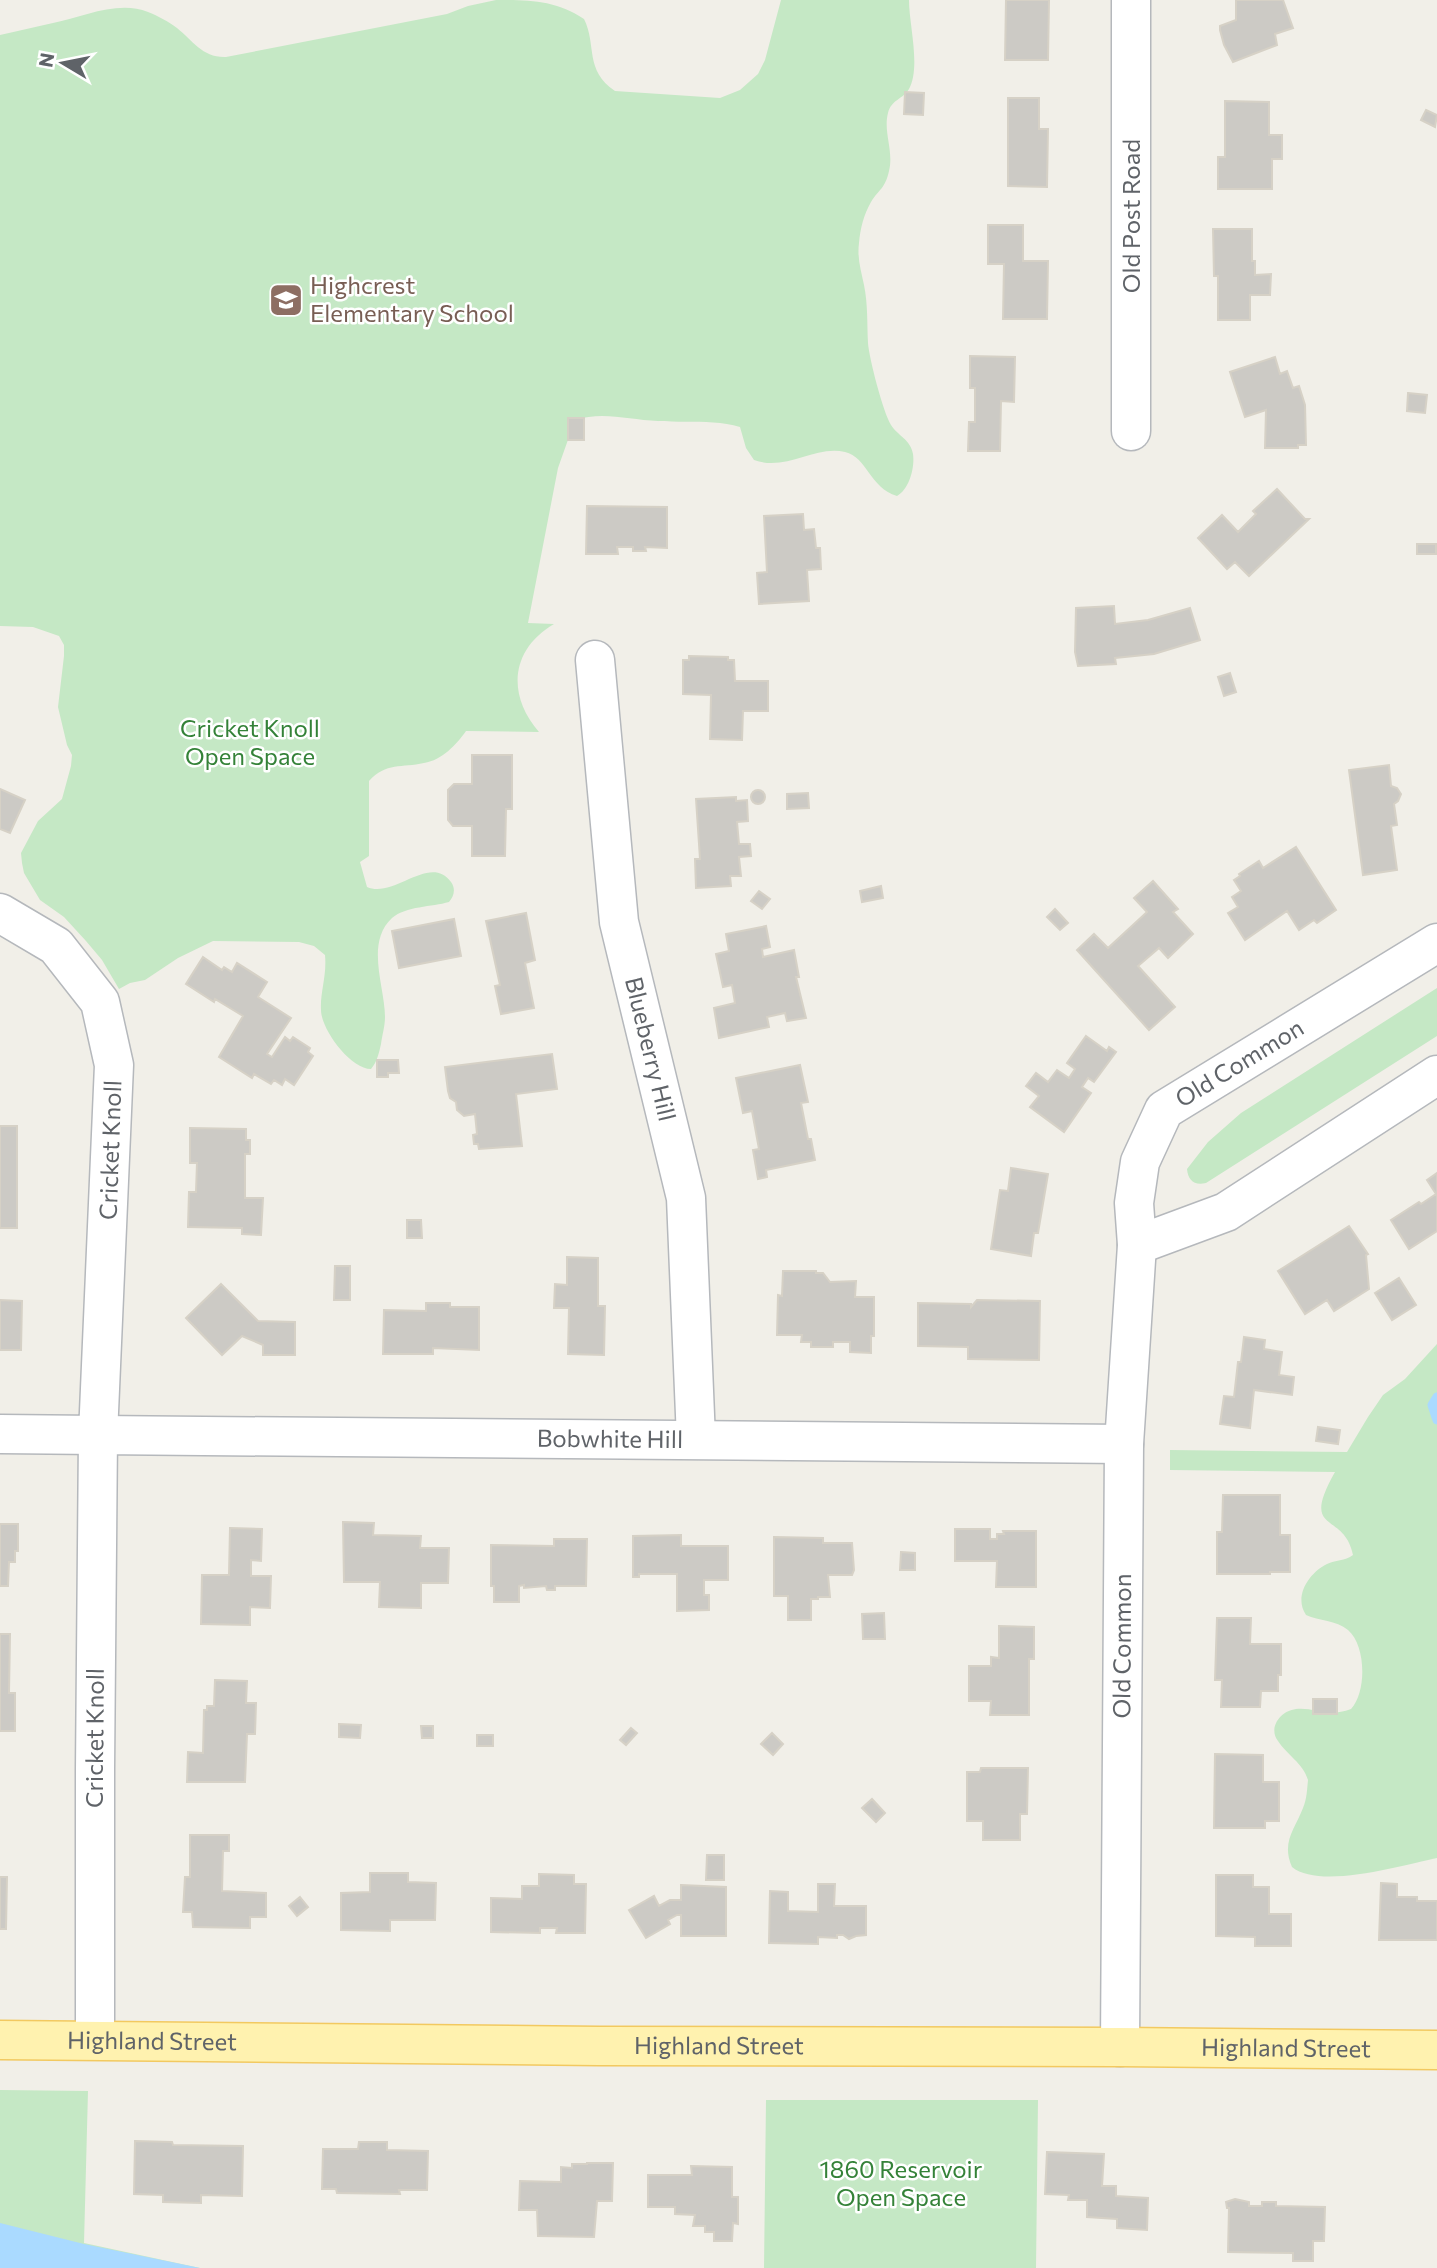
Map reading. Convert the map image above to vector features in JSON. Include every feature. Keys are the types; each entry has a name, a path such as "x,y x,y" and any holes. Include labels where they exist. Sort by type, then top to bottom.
{"main road":[{"name":"Highland Street","path":"0,2040 1437,2050"}],"street":[{"name":"Old Post Road","path":"1131,0 1131,431"},
{"name":"Blueberry Hill","path":"595,660 618,922 686,1198 696,1439"},
{"name":"Cricket Knoll","path":"0,913 56,946 100,1002 114,1065 98,1436 94,1769 96,2039"},
{"name":"Old Common","path":"1120,2047 1124,1444 1137,1245 1134,1203 1140,1162 1164,1110 1437,943"},
{"path":"1137,1245 1226,1212 1437,1075"},
{"path":"0,1434 98,1436"},
{"name":"Bobwhite Hill","path":"98,1436 1124,1444"}],"green space":[{"name":"Cricket Knoll Open Space","path":"496,0 531,1 552,5 584,19 595,66 605,83 615,91 720,98 740,90 758,74 765,60 781,0 909,0 914,58 912,80 909,89 892,105 888,113 889,171 884,185 864,217 859,254 866,299 868,343 874,372 891,425 912,449 913,465 908,483 897,496 881,486 859,460 845,452 822,452 777,463 754,460 746,448 740,427 710,422 668,422 606,416 575,420 558,468 528,623 554,624 529,647 521,660 518,674 522,703 539,732 466,731 437,759 388,768 369,781 369,856 360,862 367,887 389,887 433,872 442,874 451,882 454,890 449,902 404,911 392,918 384,928 378,952 378,966 385,1020 379,1054 371,1069 354,1062 346,1055 326,1027 321,1010 325,955 314,946 299,942 213,941 178,958 145,980 119,989 102,960 64,917 40,900 24,873 21,853 38,821 62,799 72,755 58,707 64,656 64,645 59,636 33,627 0,626 0,35 100,11 137,9 177,28 205,52 226,57 447,14"},
{"path":"1437,988 1437,1036 1206,1183 1198,1184 1190,1179 1187,1169 1208,1142 1241,1113"},
{"path":"1437,1344 1437,1858 1362,1874 1305,1874 1292,1867 1288,1850 1290,1836 1305,1801 1308,1780 1278,1741 1275,1726 1290,1710 1335,1713 1351,1709 1360,1692 1362,1680 1361,1657 1354,1637 1338,1624 1306,1615 1302,1608 1302,1593 1309,1579 1327,1564 1353,1555 1348,1541 1327,1521 1321,1506 1335,1472 1170,1470 1170,1450 1347,1452 1383,1395 1405,1379"},
{"path":"0,2090 88,2091 84,2243 200,2268 0,2268"},
{"name":"1860 Reservoir Open Space","path":"766,2100 1038,2100 1036,2268 764,2268"}],"water":[{"path":"0,2223 84,2244 200,2268 0,2268"}],"building":[{"path":"1006,0 1049,0 1048,60 1005,60"},
{"path":"1236,0 1283,0 1293,28 1275,34 1277,45 1233,62 1224,45 1220,26 1236,20"},
{"path":"905,92 924,93 923,115 904,114"},
{"path":"1008,98 1039,98 1039,129 1048,129 1047,187 1008,186"},
{"path":"1225,101 1269,102 1269,135 1282,135 1282,159 1272,159 1272,189 1218,189 1218,157 1225,157"},
{"path":"1426,110 1437,115 1435,127 1421,120"},
{"path":"988,225 1023,225 1023,261 1048,261 1047,319 1003,319 1004,264 988,264"},
{"path":"1213,229 1252,229 1255,275 1271,274 1270,295 1250,295 1250,320 1218,320 1218,276 1214,276"},
{"path":"970,356 1015,357 1014,402 1001,401 1000,451 968,451 969,422 975,422 975,388 970,388"},
{"path":"1275,357 1280,374 1287,371 1293,388 1299,386 1305,405 1306,445 1298,445 1298,448 1265,448 1266,410 1245,417 1230,372"},
{"path":"1408,393 1427,395 1425,413 1407,411"},
{"path":"568,418 584,418 584,440 568,440"},
{"path":"1277,489 1305,519 1309,519 1249,576 1235,562 1227,569 1198,538 1222,515 1238,532 1256,514 1253,511"},
{"path":"587,506 667,507 667,548 645,547 646,551 633,551 633,547 617,547 618,554 586,554"},
{"path":"803,514 804,530 814,529 816,548 820,548 821,569 807,570 809,601 759,604 757,573 767,572 764,516"},
{"path":"1417,544 1436,544 1436,554 1417,554"},
{"path":"1114,606 1115,624 1148,620 1190,608 1200,640 1154,654 1115,658 1116,664 1078,666 1075,652 1076,608"},
{"path":"689,656 728,657 728,660 734,660 735,681 768,681 768,711 743,711 742,740 710,739 711,695 683,694 683,660 689,660"},
{"path":"1230,673 1236,692 1224,696 1218,677"},
{"path":"472,755 512,755 512,809 506,809 505,856 472,856 472,826 453,826 448,820 448,790 454,784 472,784"},
{"path":"1389,765 1391,786 1397,788 1401,794 1394,804 1397,825 1391,826 1397,870 1363,875 1349,770"},
{"path":"0,789 25,800 10,833 0,829"},
{"path":"755,790 761,790 765,797 761,804 755,804 751,800 751,794"},
{"path":"808,793 809,808 787,809 787,794"},
{"path":"736,797 736,801 747,800 748,821 737,822 739,844 750,844 751,856 739,857 741,876 730,876 731,886 696,888 695,859 700,859 696,799"},
{"path":"1296,847 1336,910 1317,923 1314,920 1299,930 1287,911 1245,940 1228,913 1238,907 1232,897 1241,891 1234,880 1259,861 1263,868"},
{"path":"1153,881 1178,909 1173,912 1193,934 1168,958 1159,948 1138,966 1175,1007 1149,1030 1077,950 1094,934 1108,948 1147,912 1134,898"},
{"path":"881,886 883,898 862,902 860,891"},
{"path":"759,891 770,899 762,909 751,901"},
{"path":"1055,909 1068,923 1060,930 1047,917"},
{"path":"526,913 535,960 525,963 534,1008 501,1014 495,986 500,985 486,921"},
{"path":"454,919 461,956 399,968 392,931"},
{"path":"766,926 770,947 762,949 763,957 794,950 799,977 796,977 806,1018 787,1021 785,1013 767,1017 769,1027 719,1038 714,1008 735,1003 732,985 723,987 716,954 729,951 726,934"},
{"path":"203,957 222,970 224,967 232,972 237,963 267,982 258,997 291,1018 267,1054 272,1057 285,1037 290,1041 293,1037 310,1048 308,1052 313,1056 294,1085 285,1079 282,1085 274,1080 271,1084 254,1074 252,1078 219,1057 243,1016 186,984"},
{"path":"1086,1036 1107,1051 1109,1047 1116,1052 1094,1082 1088,1078 1082,1087 1091,1093 1064,1132 1030,1107 1039,1096 1026,1086 1036,1073 1048,1082 1057,1070 1069,1078 1075,1069 1067,1063"},
{"path":"552,1054 557,1089 516,1094 522,1146 479,1149 478,1144 474,1144 473,1135 477,1134 475,1114 464,1116 457,1110 456,1102 450,1098 448,1091 445,1067"},
{"path":"377,1060 398,1060 399,1073 377,1077"},
{"path":"800,1065 808,1102 801,1103 815,1160 766,1170 767,1177 758,1179 753,1150 759,1149 752,1111 743,1113 736,1078"},
{"path":"0,1126 17,1126 17,1228 0,1228"},
{"path":"190,1128 246,1129 246,1140 250,1140 250,1154 245,1154 245,1198 263,1198 261,1235 242,1234 242,1228 188,1227 189,1192 196,1192 197,1163 190,1163"},
{"path":"1011,1168 1048,1174 1038,1233 1034,1233 1031,1256 991,1249 1000,1190 1008,1191"},
{"path":"1437,1173 1437,1231 1409,1249 1391,1220 1436,1194 1427,1180"},
{"path":"407,1220 421,1220 422,1238 407,1238"},
{"path":"1349,1226 1368,1254 1369,1289 1334,1311 1327,1300 1305,1314 1278,1271"},
{"path":"567,1257 598,1258 598,1306 605,1306 604,1355 568,1354 569,1308 554,1308 555,1284 567,1285"},
{"path":"335,1266 350,1266 350,1300 334,1300"},
{"path":"783,1271 816,1271 823,1273 830,1282 856,1281 855,1297 874,1297 871,1353 850,1352 850,1342 833,1342 833,1347 811,1347 811,1342 801,1342 802,1335 777,1335 778,1295 782,1296"},
{"path":"1399,1278 1416,1305 1392,1320 1375,1293"},
{"path":"221,1284 258,1321 295,1322 295,1355 263,1355 263,1345 242,1336 222,1355 186,1318"},
{"path":"0,1300 22,1301 21,1350 0,1350"},
{"path":"977,1300 1040,1301 1039,1360 968,1359 968,1347 918,1346 918,1303 971,1304 971,1307"},
{"path":"426,1303 450,1303 450,1307 479,1307 479,1350 433,1348 433,1354 383,1354 384,1310 426,1311"},
{"path":"1244,1337 1265,1340 1264,1349 1282,1352 1279,1375 1294,1377 1292,1395 1254,1390 1250,1428 1220,1424 1224,1396 1234,1397"},
{"path":"1318,1427 1340,1430 1338,1444 1316,1441"},
{"path":"1223,1495 1280,1495 1280,1535 1290,1535 1290,1572 1217,1574 1217,1532 1222,1532"},
{"path":"343,1522 374,1523 373,1535 421,1536 420,1548 449,1548 448,1583 421,1583 421,1608 379,1607 380,1582 344,1582"},
{"path":"0,1524 18,1524 18,1551 15,1551 15,1562 9,1562 8,1586 0,1586"},
{"path":"230,1528 262,1529 261,1561 251,1560 251,1576 271,1576 270,1608 250,1607 250,1625 201,1624 202,1575 229,1575"},
{"path":"955,1529 990,1529 990,1539 997,1539 997,1534 1004,1534 1003,1531 1036,1531 1036,1587 996,1587 997,1561 955,1561"},
{"path":"681,1535 681,1546 728,1546 728,1580 704,1580 704,1595 709,1595 709,1610 677,1611 677,1574 639,1574 639,1577 633,1577 633,1536"},
{"path":"774,1537 823,1538 823,1543 852,1543 852,1575 828,1575 830,1597 811,1599 811,1620 788,1620 788,1596 774,1596"},
{"path":"554,1539 587,1539 586,1586 555,1586 555,1590 547,1590 546,1586 524,1588 524,1585 519,1586 519,1602 494,1602 494,1586 491,1586 491,1545 554,1546"},
{"path":"901,1552 915,1553 915,1570 900,1570"},
{"path":"884,1613 885,1639 863,1639 862,1614"},
{"path":"1217,1618 1251,1618 1250,1644 1281,1644 1278,1691 1261,1691 1260,1707 1221,1707 1222,1680 1215,1680"},
{"path":"999,1626 1034,1627 1034,1659 1029,1659 1029,1715 990,1715 991,1701 969,1701 969,1666 991,1666 991,1657 999,1658"},
{"path":"0,1634 10,1634 9,1693 15,1693 15,1731 0,1731"},
{"path":"215,1680 247,1681 246,1703 256,1703 255,1734 247,1734 245,1782 187,1782 188,1752 203,1753 204,1710 207,1710 207,1706 214,1706"},
{"path":"1313,1699 1337,1699 1337,1714 1313,1714"},
{"path":"339,1724 361,1725 360,1738 339,1737"},
{"path":"421,1726 433,1726 433,1738 422,1738"},
{"path":"631,1728 637,1733 626,1745 620,1740"},
{"path":"772,1733 783,1744 773,1755 761,1744"},
{"path":"477,1735 493,1735 493,1746 477,1746"},
{"path":"1215,1754 1263,1755 1263,1782 1279,1782 1279,1821 1265,1821 1265,1828 1214,1828"},
{"path":"981,1768 1028,1768 1027,1814 1020,1814 1020,1840 983,1840 983,1821 967,1821 967,1772 980,1772"},
{"path":"872,1799 885,1813 876,1822 862,1808"},
{"path":"190,1835 229,1835 229,1851 223,1851 222,1891 266,1893 266,1917 250,1917 250,1928 193,1927 192,1912 183,1912 185,1877 190,1877"},
{"path":"707,1855 724,1855 724,1880 706,1880"},
{"path":"370,1873 408,1873 408,1882 436,1883 435,1920 390,1920 390,1931 341,1930 341,1893 370,1892"},
{"path":"539,1874 574,1875 574,1884 586,1884 585,1933 556,1933 557,1928 540,1928 540,1933 491,1932 491,1898 522,1899 522,1886 539,1886"},
{"path":"1216,1875 1253,1875 1253,1887 1269,1887 1269,1914 1291,1914 1291,1946 1255,1946 1255,1937 1216,1936"},
{"path":"0,1877 7,1877 6,1929 0,1929"},
{"path":"1381,1883 1397,1884 1397,1897 1437,1901 1437,1940 1379,1940"},
{"path":"818,1884 835,1884 834,1906 866,1906 866,1935 849,1939 843,1935 837,1935 837,1938 818,1937 818,1944 769,1943 770,1891 788,1892 788,1911 818,1912"},
{"path":"681,1885 726,1887 726,1936 681,1936 681,1915 677,1915 668,1920 670,1924 646,1938 629,1910 654,1896 659,1906 670,1900 681,1900"},
{"path":"300,1897 308,1907 297,1916 289,1906"},
{"path":"135,2141 172,2142 173,2145 243,2146 242,2196 201,2195 201,2203 163,2202 163,2195 134,2194"},
{"path":"359,2142 387,2142 387,2150 428,2151 427,2190 399,2190 400,2194 337,2193 336,2189 322,2189 323,2149 358,2149"},
{"path":"1047,2152 1104,2154 1102,2186 1116,2186 1116,2196 1148,2198 1147,2230 1117,2228 1117,2219 1087,2217 1087,2200 1068,2200 1069,2195 1045,2194"},
{"path":"613,2163 612,2201 597,2201 594,2237 538,2236 537,2210 519,2210 520,2181 561,2182 561,2167 572,2168 572,2164"},
{"path":"691,2166 732,2167 732,2197 738,2197 738,2224 733,2223 732,2241 714,2241 714,2232 705,2232 705,2226 693,2226 695,2215 675,2214 675,2207 648,2207 648,2175 692,2175"},
{"path":"1235,2199 1249,2202 1249,2206 1276,2202 1276,2206 1325,2207 1324,2241 1313,2241 1313,2261 1293,2261 1293,2253 1228,2252 1229,2208 1226,2202"}],"waterway":[{"path":"1437,1397 1432,1405 1437,1420"}],"place":[{"name":"Highcrest Elementary School","path":"286,300"}]}
